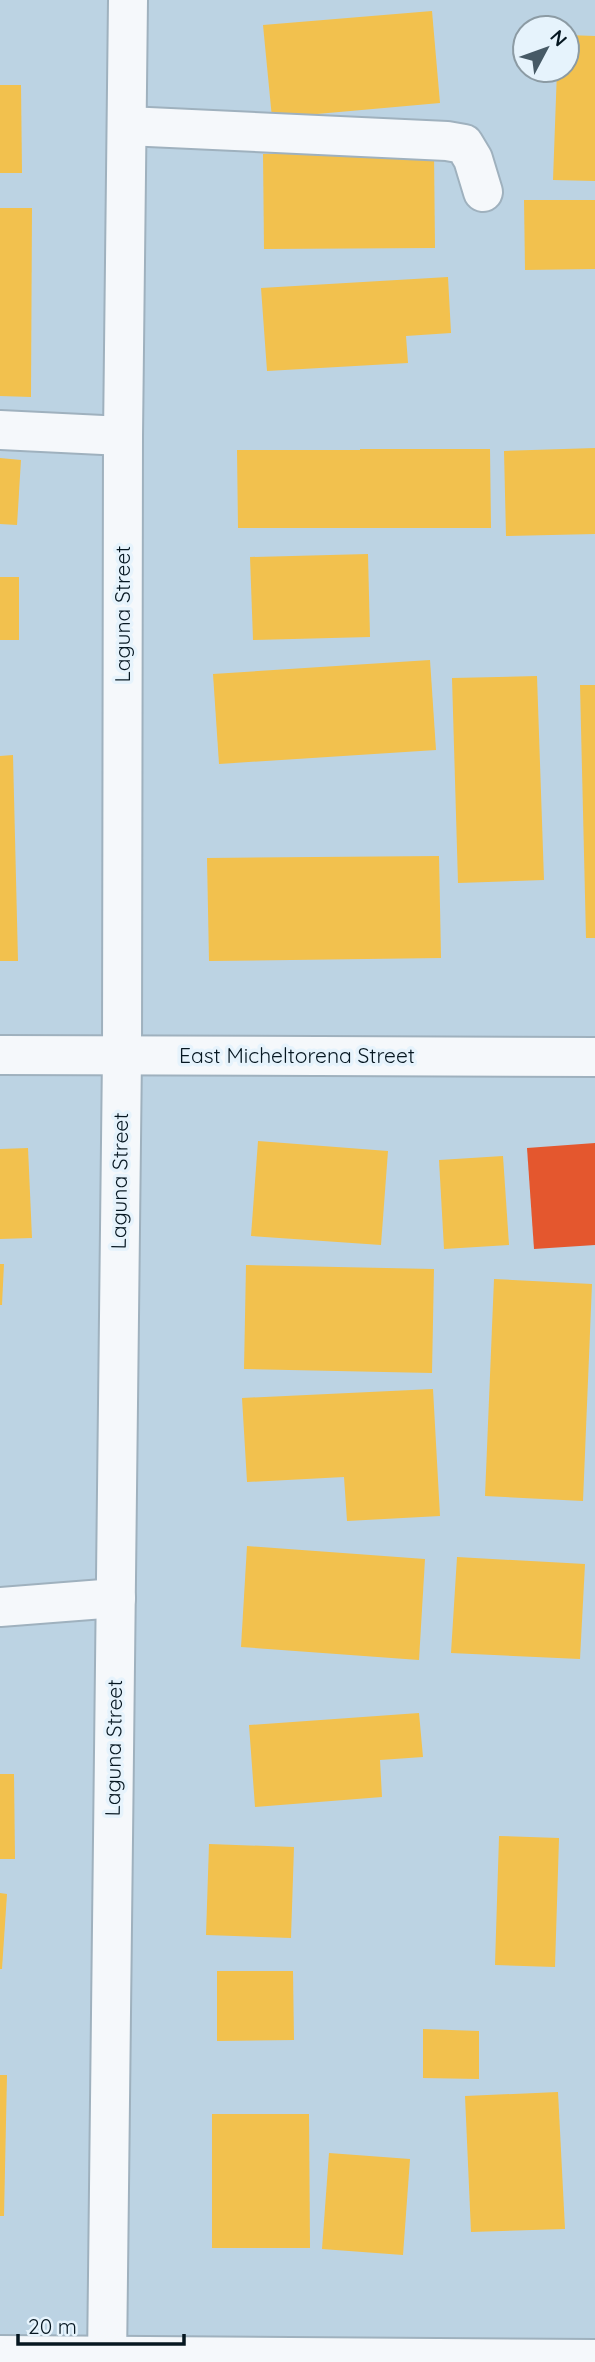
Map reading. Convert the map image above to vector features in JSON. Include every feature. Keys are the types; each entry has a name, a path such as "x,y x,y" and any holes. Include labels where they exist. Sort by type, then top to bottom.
{"street":[{"name":"Laguna Street","path":"107,2359 122,1055 123,436 128,0"},
{"path":"127,126 464,144 473,159 483,192"},
{"path":"0,430 123,436"},
{"name":"East Micheltorena Street","path":"0,1055 595,1057"},
{"path":"0,1607 116,1598"},
{"path":"0,2355 107,2359 595,2359"}],"building: Homes":[{"path":"432,11 440,103 272,118 263,25"},
{"path":"581,36 595,36 595,181 553,180 556,84 581,84"},
{"path":"0,85 21,85 22,173 0,173"},
{"path":"434,152 435,248 264,249 263,154"},
{"path":"524,200 595,200 595,269 525,270"},
{"path":"0,208 32,208 31,397 0,396"},
{"path":"448,277 451,333 406,336 408,363 267,371 261,288"},
{"path":"595,448 595,534 506,536 504,451"},
{"path":"490,449 491,528 238,528 237,450"},
{"path":"0,458 21,460 17,525 0,524"},
{"path":"368,554 370,637 253,640 250,557"},
{"path":"0,577 19,577 19,640 0,640"},
{"path":"430,660 436,750 219,764 213,674"},
{"path":"537,676 544,880 458,883 452,678"},
{"path":"580,685 595,685 595,938 586,938"},
{"path":"13,755 18,961 0,961 0,756"},
{"path":"439,856 441,958 209,961 207,858"},
{"path":"258,1141 388,1151 381,1245 251,1236"},
{"path":"28,1148 32,1238 0,1239 0,1149"},
{"path":"503,1156 509,1245 444,1249 439,1160"},
{"path":"0,1264 4,1264 2,1305 0,1305"},
{"path":"246,1265 434,1269 432,1373 244,1369"},
{"path":"494,1279 592,1284 583,1501 485,1496"},
{"path":"433,1389 440,1516 347,1521 344,1477 247,1482 242,1398"},
{"path":"247,1546 425,1559 419,1660 241,1647"},
{"path":"457,1557 585,1564 580,1659 451,1653"},
{"path":"419,1713 423,1757 380,1760 382,1797 255,1807 249,1725"},
{"path":"0,1774 14,1774 15,1859 0,1859"},
{"path":"499,1836 559,1838 555,1967 495,1965"},
{"path":"209,1844 294,1847 291,1938 206,1935"},
{"path":"0,1893 7,1894 2,1969 0,1969"},
{"path":"217,1971 293,1971 294,2040 217,2041"},
{"path":"423,2029 479,2031 479,2079 423,2078"},
{"path":"0,2075 7,2075 4,2216 0,2216"},
{"path":"558,2092 565,2229 471,2232 465,2096"},
{"path":"212,2114 309,2114 310,2248 212,2248"},
{"path":"329,2153 410,2159 403,2255 322,2249"}],"building: Shops":[{"path":"595,1143 595,1245 534,1249 527,1148"}]}
